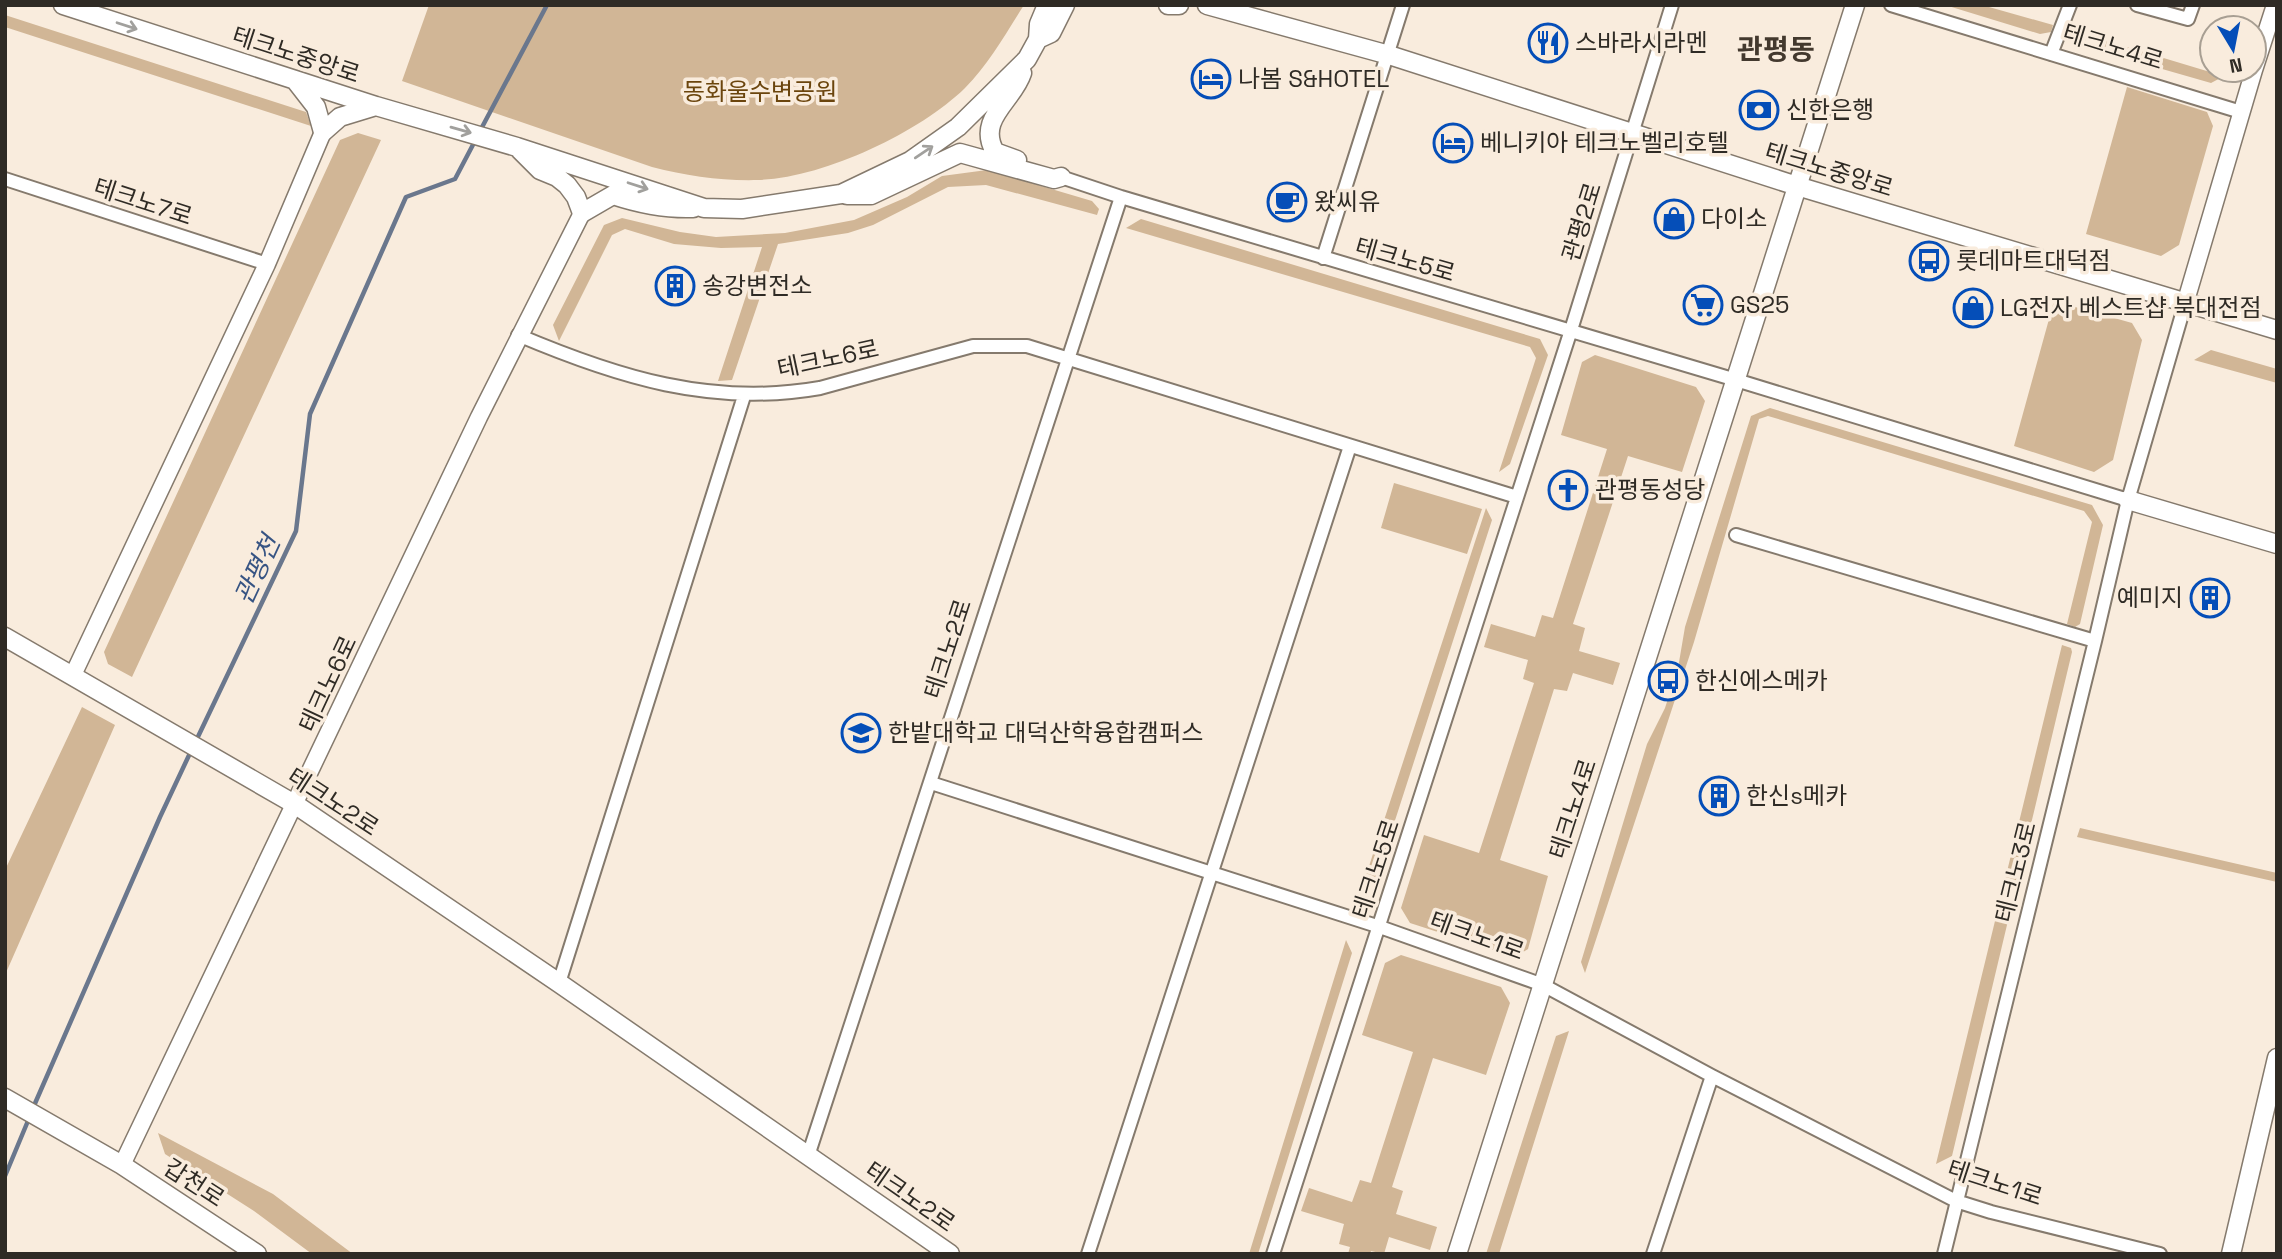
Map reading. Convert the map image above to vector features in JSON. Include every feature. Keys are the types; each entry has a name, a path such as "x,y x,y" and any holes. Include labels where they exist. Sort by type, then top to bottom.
{"main road":[{"name":"테크노중앙로","path":"62,5 376,106 573,164 704,208"},
{"path":"1047,5 1039,24 1038,39 1019,83 995,116 989,135 995,152 1052,170 1061,177"},
{"path":"1038,39 1051,33 1065,5"},
{"path":"1168,5 1179,5"},
{"name":"테크노중앙로","path":"1207,5 1389,55 1797,186 2277,330"},
{"name":"테크노4로","path":"1457,1254 1855,5"},
{"path":"841,194 886,174 937,143 958,127 1027,60"},
{"path":"295,80 316,107 323,132 340,117 376,106"},
{"path":"517,147 540,170 557,177 567,185 576,197 582,213 613,195 668,209 742,209 841,194 871,195 960,153 1054,179 1061,177"},
{"path":"2128,500 2277,544"},
{"name":"테크노2로","path":"5,637 296,805 559,983 950,1254"},
{"path":"2231,1254 2277,1058"},
{"name":"갑천로","path":"5,1098 122,1165 257,1254"}],"street":[{"path":"1323,258 1403,5"},
{"name":"관평2로","path":"1570,330 1672,5"},
{"name":"테크노4로","path":"1891,5 2241,112"},
{"path":"2051,54 2070,5"},
{"path":"2137,5 2188,19 2193,5"},
{"path":"2268,27 2275,5"},
{"path":"2185,304 2250,84"},
{"path":"73,675 204,401 267,264 323,132"},
{"name":"테크노5로","path":"1061,177 1323,258 1570,330 1273,1254"},
{"name":"테크노7로","path":"5,179 267,264"},
{"name":"테크노2로","path":"808,1156 1121,197"},
{"name":"테크노6로","path":"122,1165 518,335 582,213"},
{"name":"테크노3로","path":"1944,1254 2128,500 2185,304"},
{"path":"1570,330 2128,500"},
{"name":"테크노6로","path":"518,335 598,367 639,379 691,390 744,396 796,393 820,388 973,346 1027,346 1068,358"},
{"path":"1068,358 1517,496"},
{"path":"559,983 744,396"},
{"path":"1088,1254 1350,446"},
{"path":"1736,535 2095,641"},
{"name":"테크노1로","path":"931,783 1380,927 1543,985 1956,1202 2160,1254"},
{"path":"1653,1254 1712,1076"}],"green space":[{"name":"동화울수변공원","path":"429,5 1024,5 974,79 946,105 922,121 869,150 840,162 784,177 745,180 705,177 652,167 402,81"},
{"path":"1945,5 1982,5 2053,25 2051,32 2040,34"},
{"path":"5,15 306,112 311,126 5,27"},
{"path":"2074,31 2198,68 2198,79 2075,44 2072,36"},
{"path":"2127,87 2207,112 2213,126 2179,245 2161,256 2086,234"},
{"path":"358,133 381,140 132,677 108,664 104,652 340,140"},
{"path":"987,170 1092,201 1099,209 1097,215 986,185 948,187 873,225 848,233 778,244 732,380 718,381 762,247 721,248 674,244 625,229 612,235 559,341 553,325 604,225 622,218 680,232 716,237 785,233 854,220 907,197 942,176"},
{"path":"1141,219 1540,339 1548,355 1510,464 1499,472 1536,358 1530,347 1126,228"},
{"path":"2054,301 2132,323 2142,340 2113,460 2094,472 2014,446"},
{"path":"2211,350 2277,369 2277,383 2194,360"},
{"path":"1595,355 1696,387 1705,401 1682,472 1628,456 1573,624 1585,628 1579,651 1620,663 1613,685 1573,673 1567,691 1554,689 1500,860 1548,876 1528,949 1515,957 1410,923 1401,908 1424,835 1479,853 1534,683 1523,679 1528,660 1484,647 1491,624 1535,637 1542,615 1553,618 1607,449 1561,435 1582,362"},
{"path":"1770,408 2092,505 2103,525 2080,624 2075,627 2067,624 2092,522 2084,511 1768,416 1759,419 1694,642 1585,973 1581,962 1647,744 1665,708 1678,668 1685,627 1751,416"},
{"path":"1394,483 1482,509 1467,554 1381,528"},
{"path":"1486,508 1492,520 1369,901 1356,906"},
{"path":"2062,645 2071,648 2072,652 1952,1156 1936,1164"},
{"path":"82,707 115,725 5,975 5,870"},
{"path":"2080,828 2277,873 2277,882 2077,837"},
{"path":"1346,940 1352,953 1258,1254 1249,1254"},
{"path":"1401,955 1501,987 1510,1003 1486,1075 1433,1058 1392,1187 1403,1191 1396,1214 1437,1227 1430,1250 1389,1237 1384,1254 1371,1251 1370,1254 1348,1254 1350,1247 1339,1244 1344,1224 1301,1211 1309,1188 1352,1202 1360,1180 1371,1183 1413,1052 1362,1035 1385,963"},
{"path":"1569,1031 1499,1254 1486,1254 1556,1036"},
{"path":"158,1133 273,1194 353,1254 312,1254 254,1211 165,1154"}],"waterway":[{"name":"관평천","path":"480,131 547,5"},
{"name":"관평천","path":"195,743 296,531 310,414 406,197 455,179 476,139"},
{"name":"관평천","path":"33,1108 191,751"},
{"name":"관평천","path":"5,1176 30,1116"}],"place":[{"name":"스바라시라멘","path":"1548,43"},
{"name":"나봄 S&HOTEL","path":"1211,79"},
{"name":"신한은행","path":"1759,110"},
{"name":"베니키아 테크노벨리호텔","path":"1453,143"},
{"name":"왔씨유","path":"1287,202"},
{"name":"다이소","path":"1674,219"},
{"name":"롯데마트대덕점","path":"1929,261"},
{"name":"송강변전소","path":"675,286"},
{"name":"GS25","path":"1703,305"},
{"name":"LG전자 베스트샵 북대전점","path":"1973,308"},
{"name":"관평동성당","path":"1568,490"},
{"name":"예미지","path":"2210,598"},
{"name":"한신에스메카","path":"1668,681"},
{"name":"한밭대학교 대덕산학융합캠퍼스","path":"861,733"},
{"name":"한신s메카","path":"1719,796"}],"district":[{"name":"관평동","path":"1776,49"}]}
